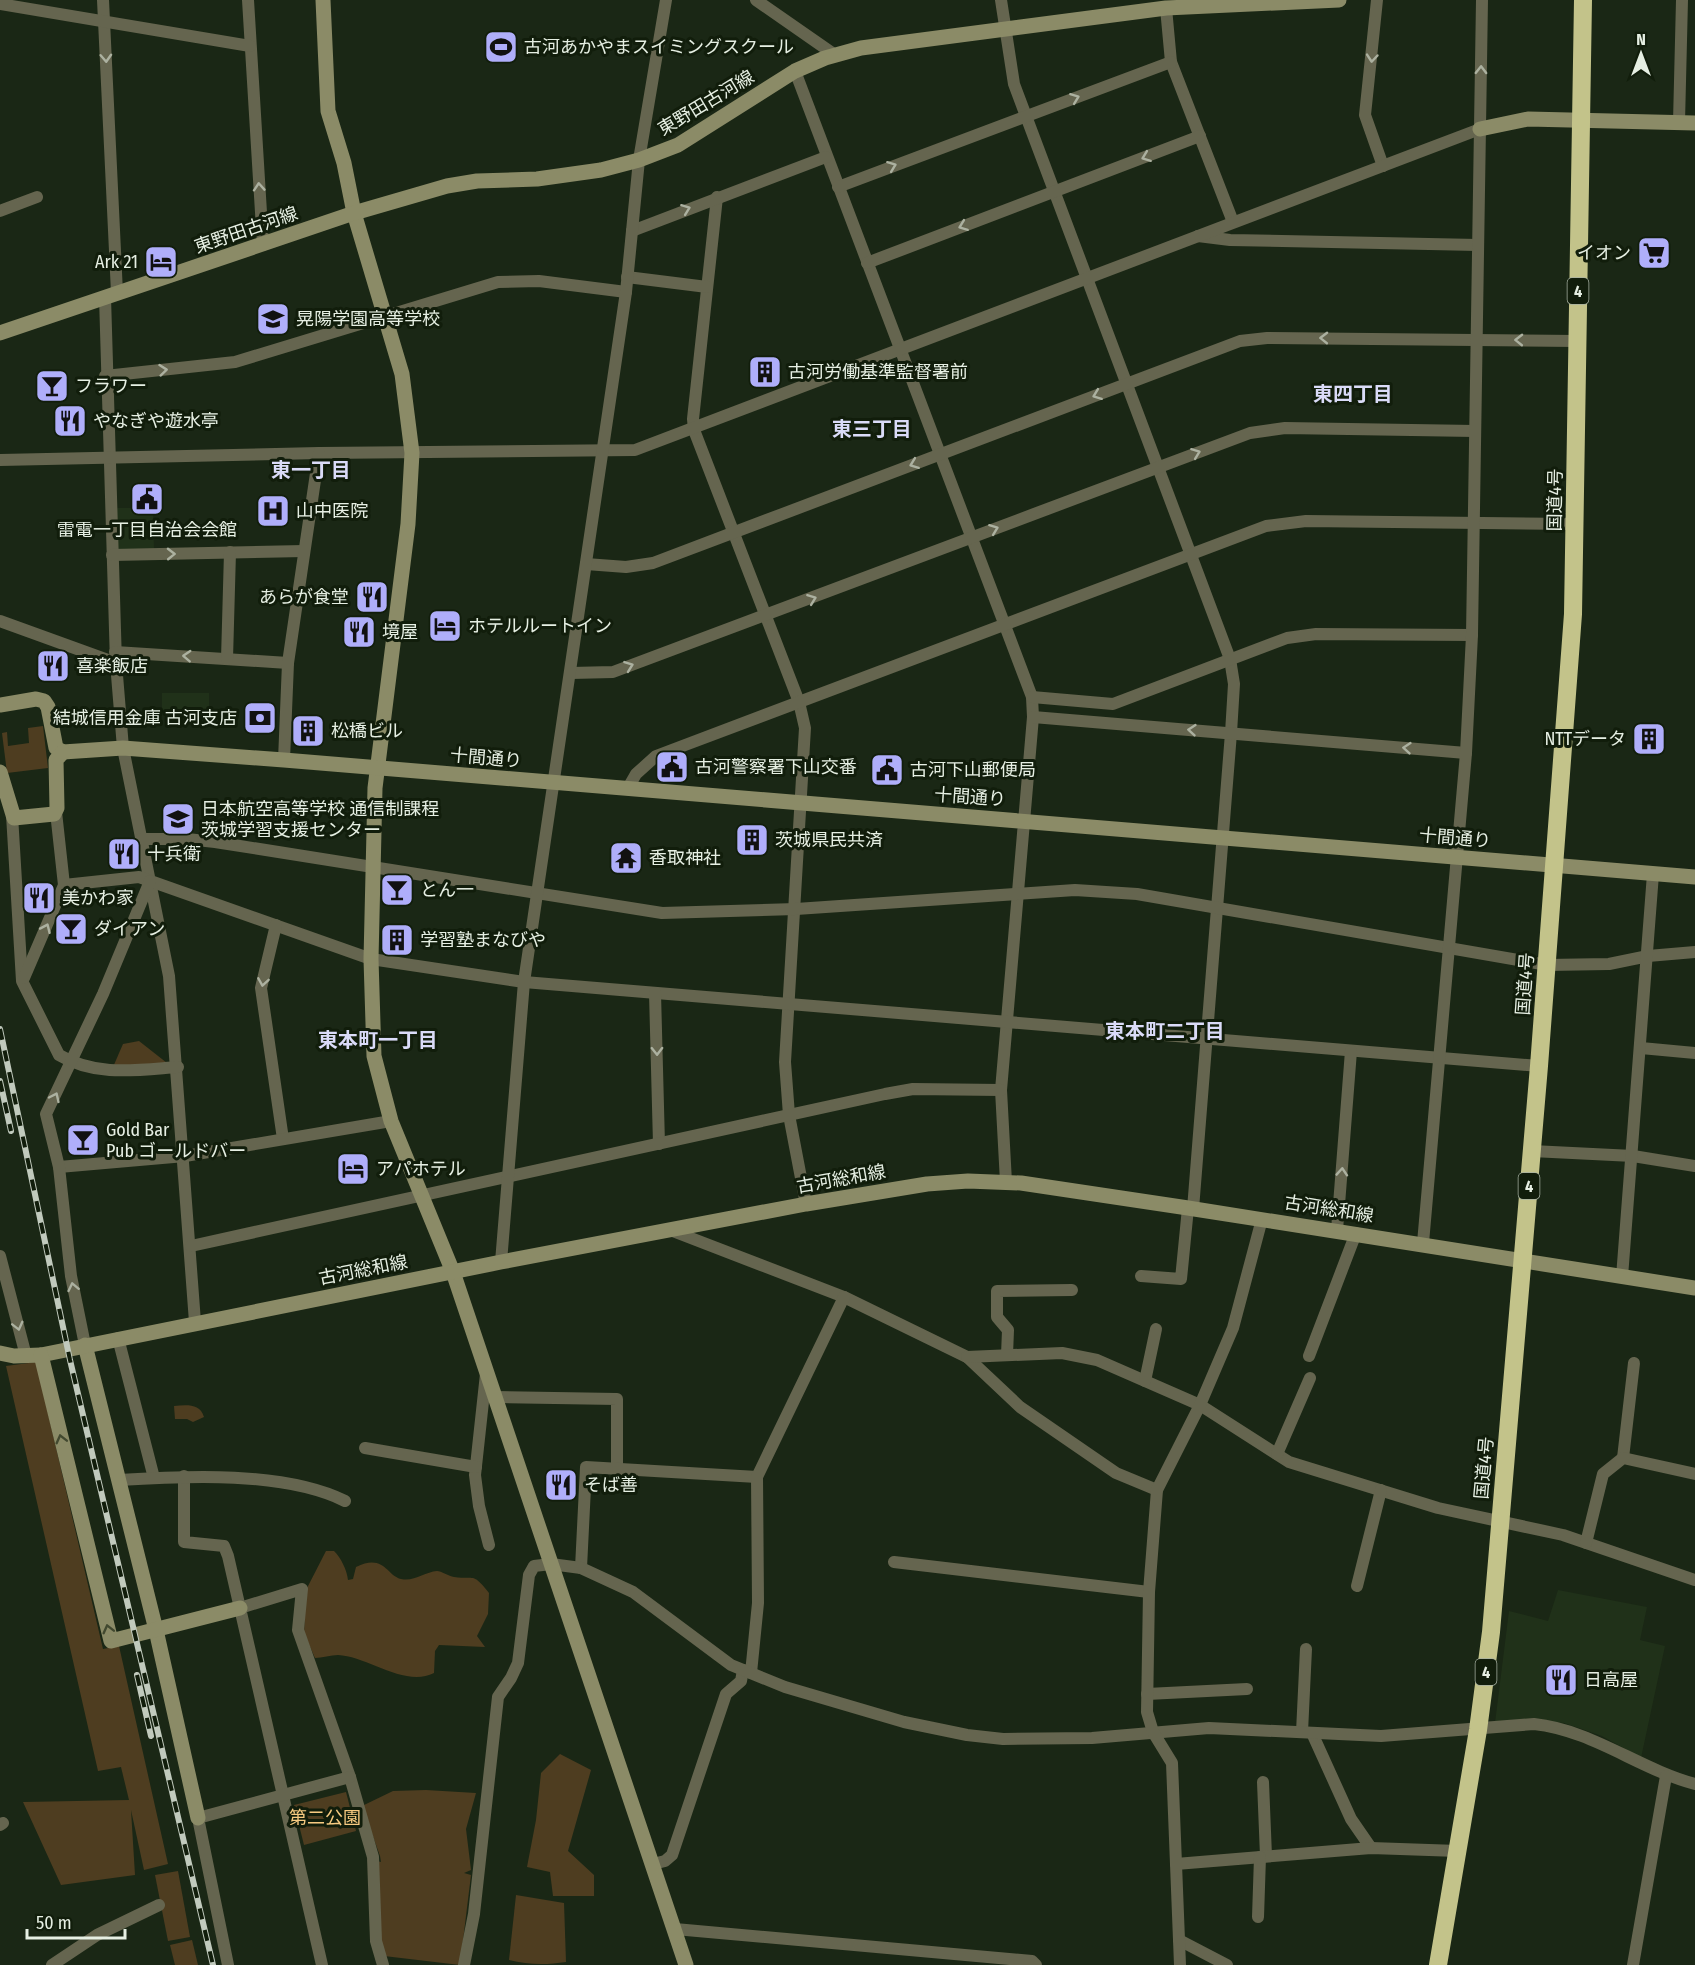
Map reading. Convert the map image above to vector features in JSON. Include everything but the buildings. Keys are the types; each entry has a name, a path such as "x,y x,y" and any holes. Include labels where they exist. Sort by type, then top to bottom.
{"highway":[{"name":"国道4号","path":"1438,1965 1478,1730 1501,1522 1568,701 1575,524 1583,0"}],"street":[{"path":"103,0 111,295 105,376 110,457 116,658 123,748 170,976 185,1156 195,1322"},
{"path":"248,0 263,245"},
{"path":"323,0 328,111 344,163 354,213 387,318 408,404 412,453 408,524 377,767 370,959 374,1056 391,1121 453,1272 686,1965"},
{"path":"501,1262 524,982 626,292 639,160 666,0"},
{"path":"756,0 834,55"},
{"path":"1001,0 1014,84 1230,659 1234,684 1206,1040 1181,1279 1141,1276"},
{"name":"東野田古河線","path":"0,333 354,213 447,186 477,181 537,179 601,170 639,160 678,145 795,71 834,55 861,48 1166,8 1340,0"},
{"path":"1377,0 1365,115 1383,166"},
{"path":"1423,1243 1466,753 1472,635 1482,0"},
{"path":"0,4 250,46"},
{"path":"1679,122 1682,4 1695,8"},
{"path":"1166,8 1171,62 1233,222"},
{"path":"838,187 1171,62"},
{"path":"795,71 1032,697 1033,717 1001,1090 1005,1182"},
{"path":"0,460 319,453 603,452 645,448 1480,129 1512,121 1581,119 1695,123"},
{"path":"867,262 1200,136"},
{"path":"632,231 826,157"},
{"path":"0,211 38,197"},
{"path":"717,197 693,419 694,430 799,702 805,728 796,909 785,1062 789,1115 806,1204"},
{"path":"1197,236 1230,240 1478,245"},
{"path":"627,276 707,287"},
{"path":"105,376 235,362 387,318 498,282 539,282 626,292"},
{"path":"586,564 626,567 653,563 1126,384 1253,339 1577,341"},
{"path":"571,673 613,672 1250,433 1268,430 1475,431"},
{"path":"284,760 288,663 319,453"},
{"path":"628,788 636,774 656,756 1266,526 1305,521 1575,524"},
{"path":"112,555 304,551"},
{"path":"227,659 230,552"},
{"path":"0,621 116,658 227,659 288,663"},
{"path":"1032,697 1113,704 1287,638 1316,634 1472,635"},
{"path":"0,705 36,699 44,701 48,708 56,748 63,752 56,760 56,812 64,885 22,981"},
{"path":"1033,717 1466,753"},
{"name":"十間通り","path":"63,752 123,748 377,767 1695,877"},
{"path":"0,772 12,815 22,981 60,1055 71,1062 107,1072 178,1067"},
{"path":"12,815 17,819 56,812"},
{"path":"141,839 187,839 215,842 536,895 662,913 796,909 1018,893 1104,892 1216,908 1547,965 1609,964 1648,956 1695,952"},
{"path":"1622,1277 1653,874"},
{"path":"64,885 139,877 370,959 524,982 1539,1066"},
{"path":"150,881 46,1114 59,1167 71,1276 85,1345 156,1630 228,1965"},
{"path":"276,925 261,988 284,1139"},
{"path":"655,993 659,1144"},
{"path":"1641,1048 1695,1053"},
{"path":"1337,1230 1351,1051"},
{"path":"191,1246 913,1089 1001,1090"},
{"path":"59,1167 185,1156 391,1121"},
{"path":"1532,1151 1633,1156 1695,1166"},
{"name":"古河総和線","path":"0,1353 33,1355 806,1204 927,1184 968,1181 1005,1182 1190,1208 1423,1243 1695,1288"},
{"path":"1180,1965 1172,1763 1153,1732 1147,1712 1149,1592 1157,1490 1200,1405 1233,1328 1262,1219"},
{"path":"670,1230 844,1297 967,1357 1020,1407 1116,1473 1157,1490"},
{"path":"1309,1356 1356,1233"},
{"path":"0,1256 33,1355 111,1641 240,1608 303,1589 298,1630 350,1777 373,1857 376,1941 383,1965"},
{"path":"1007,1355 1008,1330 997,1317 998,1291 1072,1290"},
{"path":"653,1864 665,1861 672,1855 726,1694 741,1681 747,1672 758,1603 757,1477 844,1297"},
{"path":"1145,1381 1156,1329"},
{"path":"118,1338 154,1478"},
{"path":"967,1357 1062,1353 1097,1360 1200,1405 1289,1462 1438,1508 1563,1535 1695,1580"},
{"path":"1586,1543 1603,1474 1623,1458 1634,1363"},
{"path":"487,1370 476,1467 476,1489 489,1545"},
{"path":"1277,1454 1310,1378"},
{"path":"496,1397 617,1399 617,1468"},
{"path":"365,1448 476,1467"},
{"path":"1623,1458 1695,1474"},
{"path":"581,1568 586,1467 757,1477"},
{"path":"118,1480 184,1476 296,1485 326,1491 345,1501"},
{"path":"184,1476 184,1542 224,1546 322,1965"},
{"path":"1357,1586 1381,1490"},
{"path":"894,1562 1149,1592"},
{"path":"464,1965 474,1914 498,1697 518,1664 529,1575 534,1566 551,1564 581,1568 633,1592 658,1608 708,1650 747,1672 853,1707 967,1735 1003,1739 1092,1738 1209,1728 1381,1736 1478,1730 1519,1724 1558,1727 1617,1749 1666,1776 1695,1784"},
{"path":"1305,1649 1307,1733 1351,1818 1371,1848"},
{"path":"1147,1694 1247,1689"},
{"path":"1633,1965 1666,1776"},
{"path":"198,1818 350,1777"},
{"path":"1258,1917 1263,1857 1263,1782"},
{"path":"1176,1864 1371,1848 1458,1851"},
{"path":"52,1965 113,1926 159,1905"},
{"path":"675,1929 1032,1961 1036,1965"},
{"path":"1179,1940 1227,1965"}],"shaded area":[{"path":"114,508 153,508 154,551 115,552"},
{"path":"162,693 209,693 209,713 162,713"},
{"name":"日本航空高等学校 通信制課程 茨城学習支援センター","path":"189,805 189,833 166,833 166,806"},
{"path":"1558,1590 1647,1607 1640,1640 1665,1646 1641,1758 1602,1736 1564,1723 1531,1720 1495,1723 1509,1611 1548,1621"}],"green space":[{"path":"43,726 48,768 7,773 2,733 7,732 8,746 29,743 28,728"},
{"path":"139,1041 167,1063 113,1067 123,1044"},
{"path":"36,1362 103,1649 119,1646 168,1864 144,1870 131,1810 135,1875 61,1885 23,1802 129,1800 121,1767 98,1771 6,1366"},
{"path":"174,1406 196,1407 204,1417 193,1422 187,1419 175,1419"},
{"path":"326,1551 334,1551 337,1554 345,1568 348,1580 353,1579 356,1567 365,1563 373,1563 384,1567 396,1577 406,1580 437,1571 454,1577 476,1580 489,1593 488,1614 477,1636 485,1647 439,1645 435,1651 434,1673 423,1677 399,1674 361,1660 338,1655 315,1658 304,1633 306,1590"},
{"path":"560,1754 591,1770 568,1851 594,1875 594,1896 553,1896 550,1872 527,1867 536,1820 541,1773"},
{"path":"393,1791 476,1793 466,1829 471,1870 464,1873 471,1875 460,1965 384,1956 379,1938 377,1861 381,1862 362,1806"},
{"name":"第二公園","path":"346,1792 356,1831 304,1845 294,1805"},
{"path":"178,1871 190,1937 168,1941 155,1875"},
{"path":"516,1895 564,1903 566,1962 538,1964 509,1960"},
{"path":"192,1940 198,1965 175,1965 170,1945"}],"railway":[{"path":"0,1029 70,1360 213,1965"},
{"path":"0,1081 11,1131"},
{"path":"137,1675 151,1736"}],"place":[{"name":"古河あかやまスイミングスクール","path":"501,47"},
{"name":"イオン","path":"1654,253"},
{"name":"Ark 21","path":"161,262"},
{"name":"晃陽学園高等学校","path":"273,319"},
{"name":"古河労働基準監督署前","path":"765,372"},
{"name":"フラワー","path":"52,386"},
{"name":"やなぎや遊水亭","path":"70,421"},
{"name":"雷電一丁目自治会会館","path":"147,499"},
{"name":"山中医院","path":"273,511"},
{"name":"あらが食堂","path":"372,597"},
{"name":"ホテルルートイン","path":"445,626"},
{"name":"境屋","path":"359,632"},
{"name":"喜楽飯店","path":"53,666"},
{"name":"結城信用金庫 古河支店","path":"260,718"},
{"name":"松橋ビル","path":"308,731"},
{"name":"NTTデータ","path":"1649,739"},
{"name":"古河警察署下山交番","path":"672,767"},
{"name":"古河下山郵便局","path":"887,770"},
{"name":"日本航空高等学校 通信制課程 茨城学習支援センター","path":"178,819"},
{"name":"茨城県民共済","path":"752,840"},
{"name":"十兵衛","path":"124,854"},
{"name":"香取神社","path":"626,858"},
{"name":"とん一","path":"397,890"},
{"name":"美かわ家","path":"39,898"},
{"name":"ダイアン","path":"71,929"},
{"name":"学習塾まなびや","path":"397,940"},
{"name":"Gold Bar Pub ゴールドバー","path":"83,1140"},
{"name":"アパホテル","path":"353,1169"},
{"name":"そば善","path":"561,1485"},
{"name":"日高屋","path":"1561,1680"}],"district":[{"name":"東四丁目","path":"1353,394"},
{"name":"東三丁目","path":"872,429"},
{"name":"東一丁目","path":"311,470"},
{"name":"東本町二丁目","path":"1165,1031"},
{"name":"東本町一丁目","path":"378,1040"}]}
